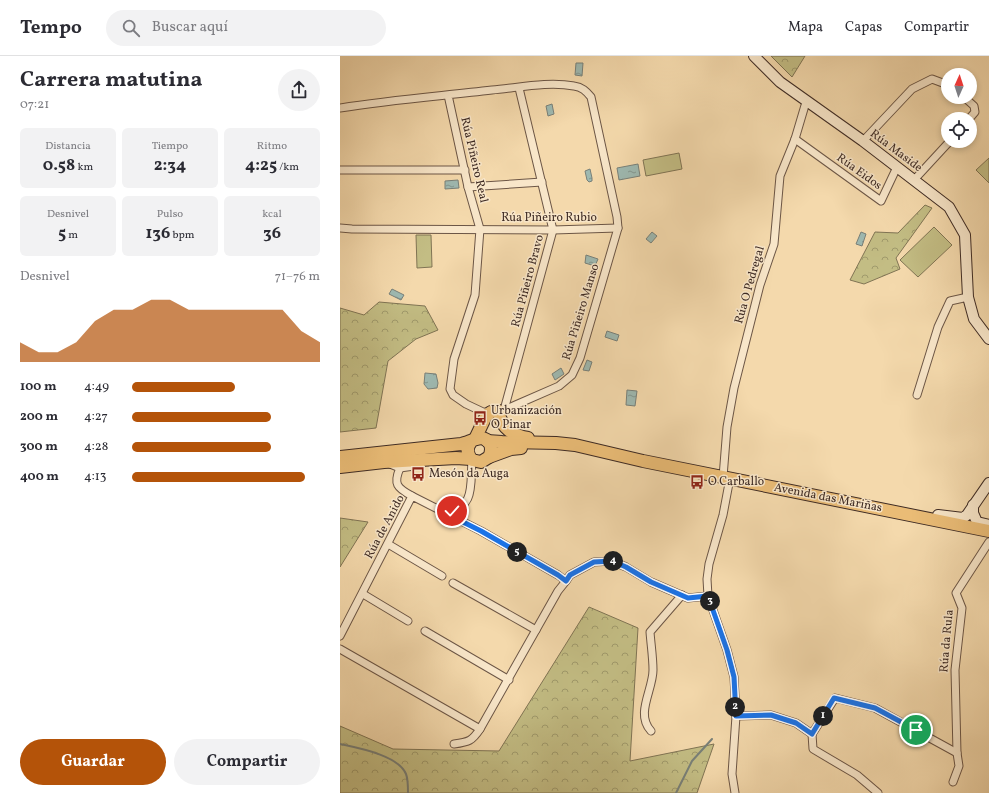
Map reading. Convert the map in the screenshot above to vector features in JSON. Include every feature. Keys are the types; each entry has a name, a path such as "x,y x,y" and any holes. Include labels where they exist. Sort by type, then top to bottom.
{"highway":[{"path":"472,459 469,456 468,448 480,440 498,413 504,426 512,434 556,443"},
{"name":"Avenida das Mariñas","path":"340,456 461,444 480,440 575,445 643,461 989,531"},
{"path":"340,467 384,462 441,459 472,459 481,462 491,454 491,447 480,440"},
{"name":"Avenida das Mariñas","path":"489,457 511,449 534,447 643,461"}],"street":[{"name":"Rúa Maside","path":"754,56 780,82 949,207 965,235 968,297 974,319 989,340"},
{"path":"863,142 912,89 932,79 941,82"},
{"name":"Rúa Piñeiro Manso","path":"340,108 554,84 584,88 591,97 617,217 618,228 580,358 572,375 559,386 498,413"},
{"name":"Rúa Piñeiro Bravo","path":"498,413 553,230 519,88"},
{"name":"Rúa Piñeiro Real","path":"448,95 468,187 480,229"},
{"name":"Rúa O Pedregal","path":"736,791 732,774 736,716 734,677 727,650 708,596 707,579 709,564 723,515 727,478 727,427 734,388 760,285 774,244 780,176 795,139 806,102"},
{"name":"Rúa Eidos","path":"795,139 881,201 896,167"},
{"path":"914,180 944,148"},
{"path":"340,170 465,170"},
{"path":"468,187 542,182"},
{"path":"340,228 480,229 475,295 454,359 450,389 453,395 462,402 483,412 498,413"},
{"name":"Rúa Piñeiro Rubio","path":"480,229 553,230 618,228"},
{"path":"917,395 938,327 950,301 968,297"},
{"name":"Avenida das Mariñas","path":"340,451 369,454"},
{"path":"384,462 400,468 430,464 441,459"},
{"path":"445,513 456,510 466,503 470,490 472,459"},
{"path":"400,468 396,477 397,484 404,492 412,496"},
{"path":"877,508 902,508 959,519 967,515 989,483"},
{"name":"Rúa de Anido","path":"340,636 412,496 481,531 566,581"},
{"path":"973,505 973,512 977,522 989,525"},
{"name":"Rúa da Rula","path":"953,782 960,766 957,753 955,670 962,608 956,593 989,542"},
{"path":"388,544 442,576"},
{"path":"454,744 473,739 480,729 558,591 570,575 594,562 612,561 626,567 651,582 688,598 708,596"},
{"path":"453,582 536,630"},
{"path":"362,594 408,621"},
{"path":"651,731 648,727 644,712 653,672 650,632 682,595"},
{"path":"425,631 509,680"},
{"path":"340,649 480,729"},
{"path":"878,793 858,775 813,749 812,734 834,698 875,708 957,753"},
{"path":"736,716 771,715 796,723 812,734"}],"green space":[{"path":"771,56 805,56 792,77"},
{"path":"679,153 682,169 646,176 643,160"},
{"path":"989,158 989,183 976,170"},
{"path":"925,205 932,208 896,258 900,269 864,284 850,280 875,232 898,233"},
{"path":"934,227 952,245 918,277 900,260"},
{"path":"416,235 431,235 432,267 417,268"},
{"path":"379,302 425,306 438,330 416,339 388,361 376,428 340,432 340,308 364,315"},
{"path":"340,518 368,522 340,567"},
{"path":"589,607 638,628 630,761 714,744 697,793 340,793 340,726 393,749 499,751"}],"water":[{"path":"576,63 583,63 582,76 575,75"},
{"path":"552,104 554,114 548,116 546,106"},
{"path":"638,164 640,176 619,180 617,168"},
{"path":"590,169 592,181 589,182 585,171"},
{"path":"458,180 459,188 445,189 445,181"},
{"path":"652,232 657,236 651,243 646,239"},
{"path":"861,232 866,234 862,246 856,244"},
{"path":"586,255 598,259 595,266 585,263"},
{"path":"392,289 404,295 401,300 389,294"},
{"path":"607,331 619,335 617,341 605,337"},
{"path":"587,360 592,362 589,371 583,370"},
{"path":"561,368 564,374 555,380 552,374"},
{"path":"425,373 436,374 438,383 437,388 428,389 424,384"},
{"path":"627,390 637,391 635,406 626,405"}],"waterway":[{"path":"676,793 692,761 712,739"},
{"path":"340,744 377,753 402,767 408,781 408,793"}],"place":[{"name":"Urbanización O Pinar","path":"480,418"},
{"name":"Mesón da Auga","path":"418,474"},
{"name":"O Carballo","path":"697,482"}],"route":[{"path":"452,511 445,513 481,531 566,581 570,575 594,562 612,561 626,567 651,582 688,598 708,596 727,650 734,677 736,716 771,715 796,723 812,734 834,698 875,708 916,730"}]}
